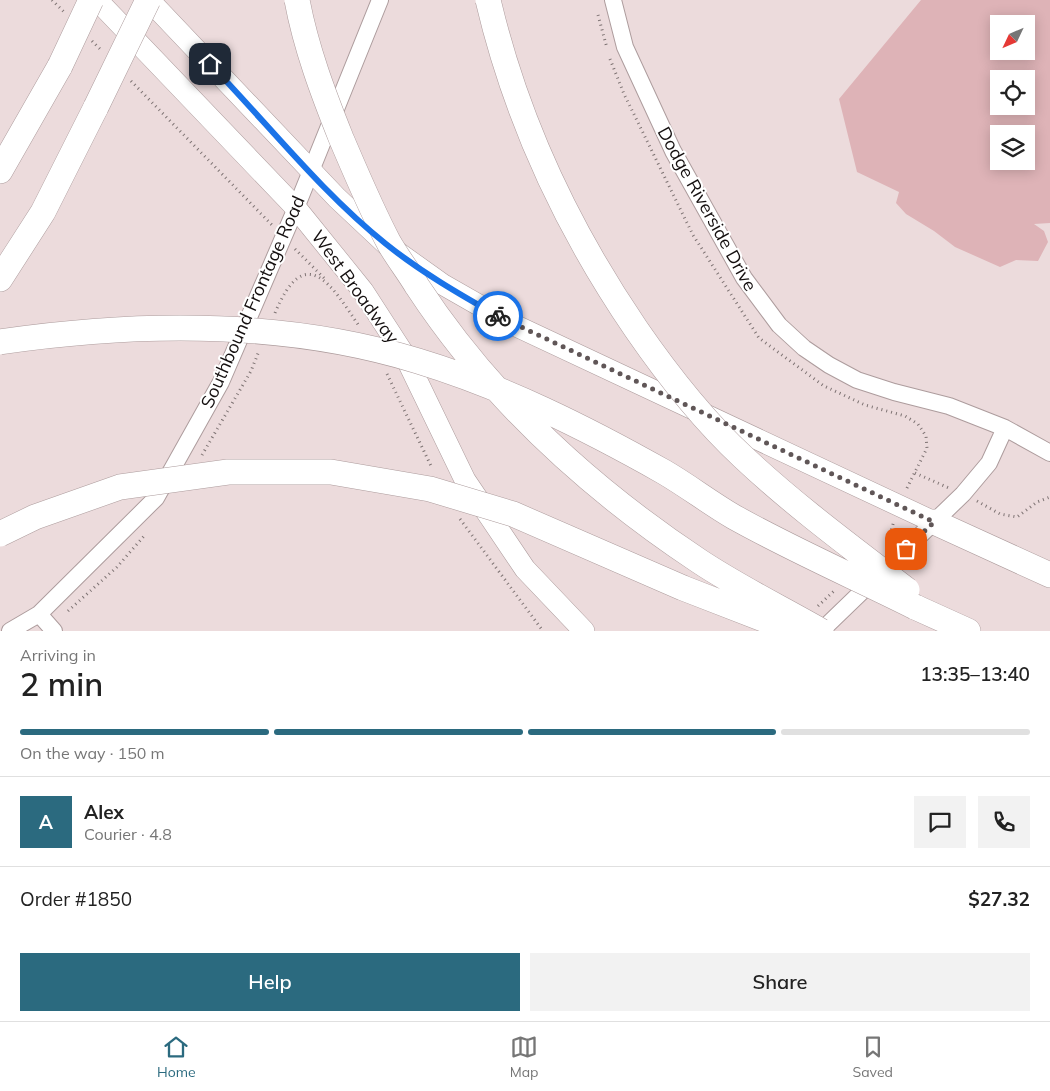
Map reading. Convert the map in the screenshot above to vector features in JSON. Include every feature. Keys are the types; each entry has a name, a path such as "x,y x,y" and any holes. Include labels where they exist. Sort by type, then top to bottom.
{"highway":[{"path":"0,171 60,66 91,0"},
{"path":"0,278 43,212 148,0"},
{"path":"297,0 302,26 321,89 355,171 390,243 436,315 483,375 546,440 614,499 700,562 821,631"},
{"path":"488,0 508,74 543,166 576,233 611,293 654,355 690,400 741,456 808,514 917,603"},
{"path":"0,342 61,333 144,328 219,328 339,341 418,361 504,392 573,424 665,472 734,517 917,603 941,618 968,631"},
{"path":"0,534 35,516 120,487 228,472 332,472 430,488 513,514 683,588 794,631"},
{"path":"934,522 1050,575"}],"main road":[{"name":"West Broadway","path":"97,0 296,208 363,291 405,356 465,480 519,561 584,631"},
{"path":"148,0 310,171 386,244 449,289 512,324 934,522"}],"street":[{"name":"Southbound Frontage Road","path":"10,631 39,614 156,498 221,382 296,208 380,0"},
{"name":"Dodge Riverside Drive","path":"613,0 625,47 672,151 744,278 779,325 810,352 857,380 949,406 1005,428 1050,453"},
{"path":"821,631 963,494 989,463 1005,428"},
{"path":"39,614 54,631"}],"path":[{"path":"52,0 66,14"},
{"path":"86,35 106,56"},
{"path":"127,76 324,279 360,328"},
{"path":"274,316 285,292 297,277 311,274 324,279"},
{"path":"251,371 262,343"},
{"path":"386,371 436,476"},
{"path":"915,473 963,494 1000,514 1016,517 1037,502 1050,497"},
{"path":"459,517 543,631"}],"shaded area":[{"path":"921,0 1050,0 1050,223 1034,224 1044,231 1048,242 1038,261 1016,260 1000,267 955,247 934,231 906,214 896,203 899,192 857,172 839,99"}],"way so far":[{"path":"498,316 934,522 906,549"}],"route":[{"path":"210,64 310,171 386,244 442,284 498,316"}]}
